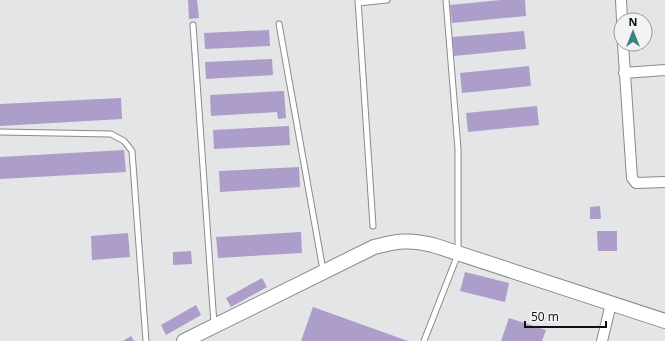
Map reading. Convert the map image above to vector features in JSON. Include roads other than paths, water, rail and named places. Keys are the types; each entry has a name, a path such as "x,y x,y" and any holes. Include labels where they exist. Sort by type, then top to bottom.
{"main road":[{"path":"184,341 374,247 400,241 415,241 665,321"}],"street":[{"path":"621,0 622,12"},
{"path":"623,52 632,178 636,183 665,182"},
{"path":"624,73 665,70"},
{"path":"602,341 611,304"}],"lane":[{"path":"373,226 358,1 387,0"},
{"path":"424,341 458,254 458,149 446,0"},
{"path":"279,24 323,271"},
{"path":"193,26 214,325"},
{"path":"0,132 111,134 128,146 132,151 146,341"}]}
